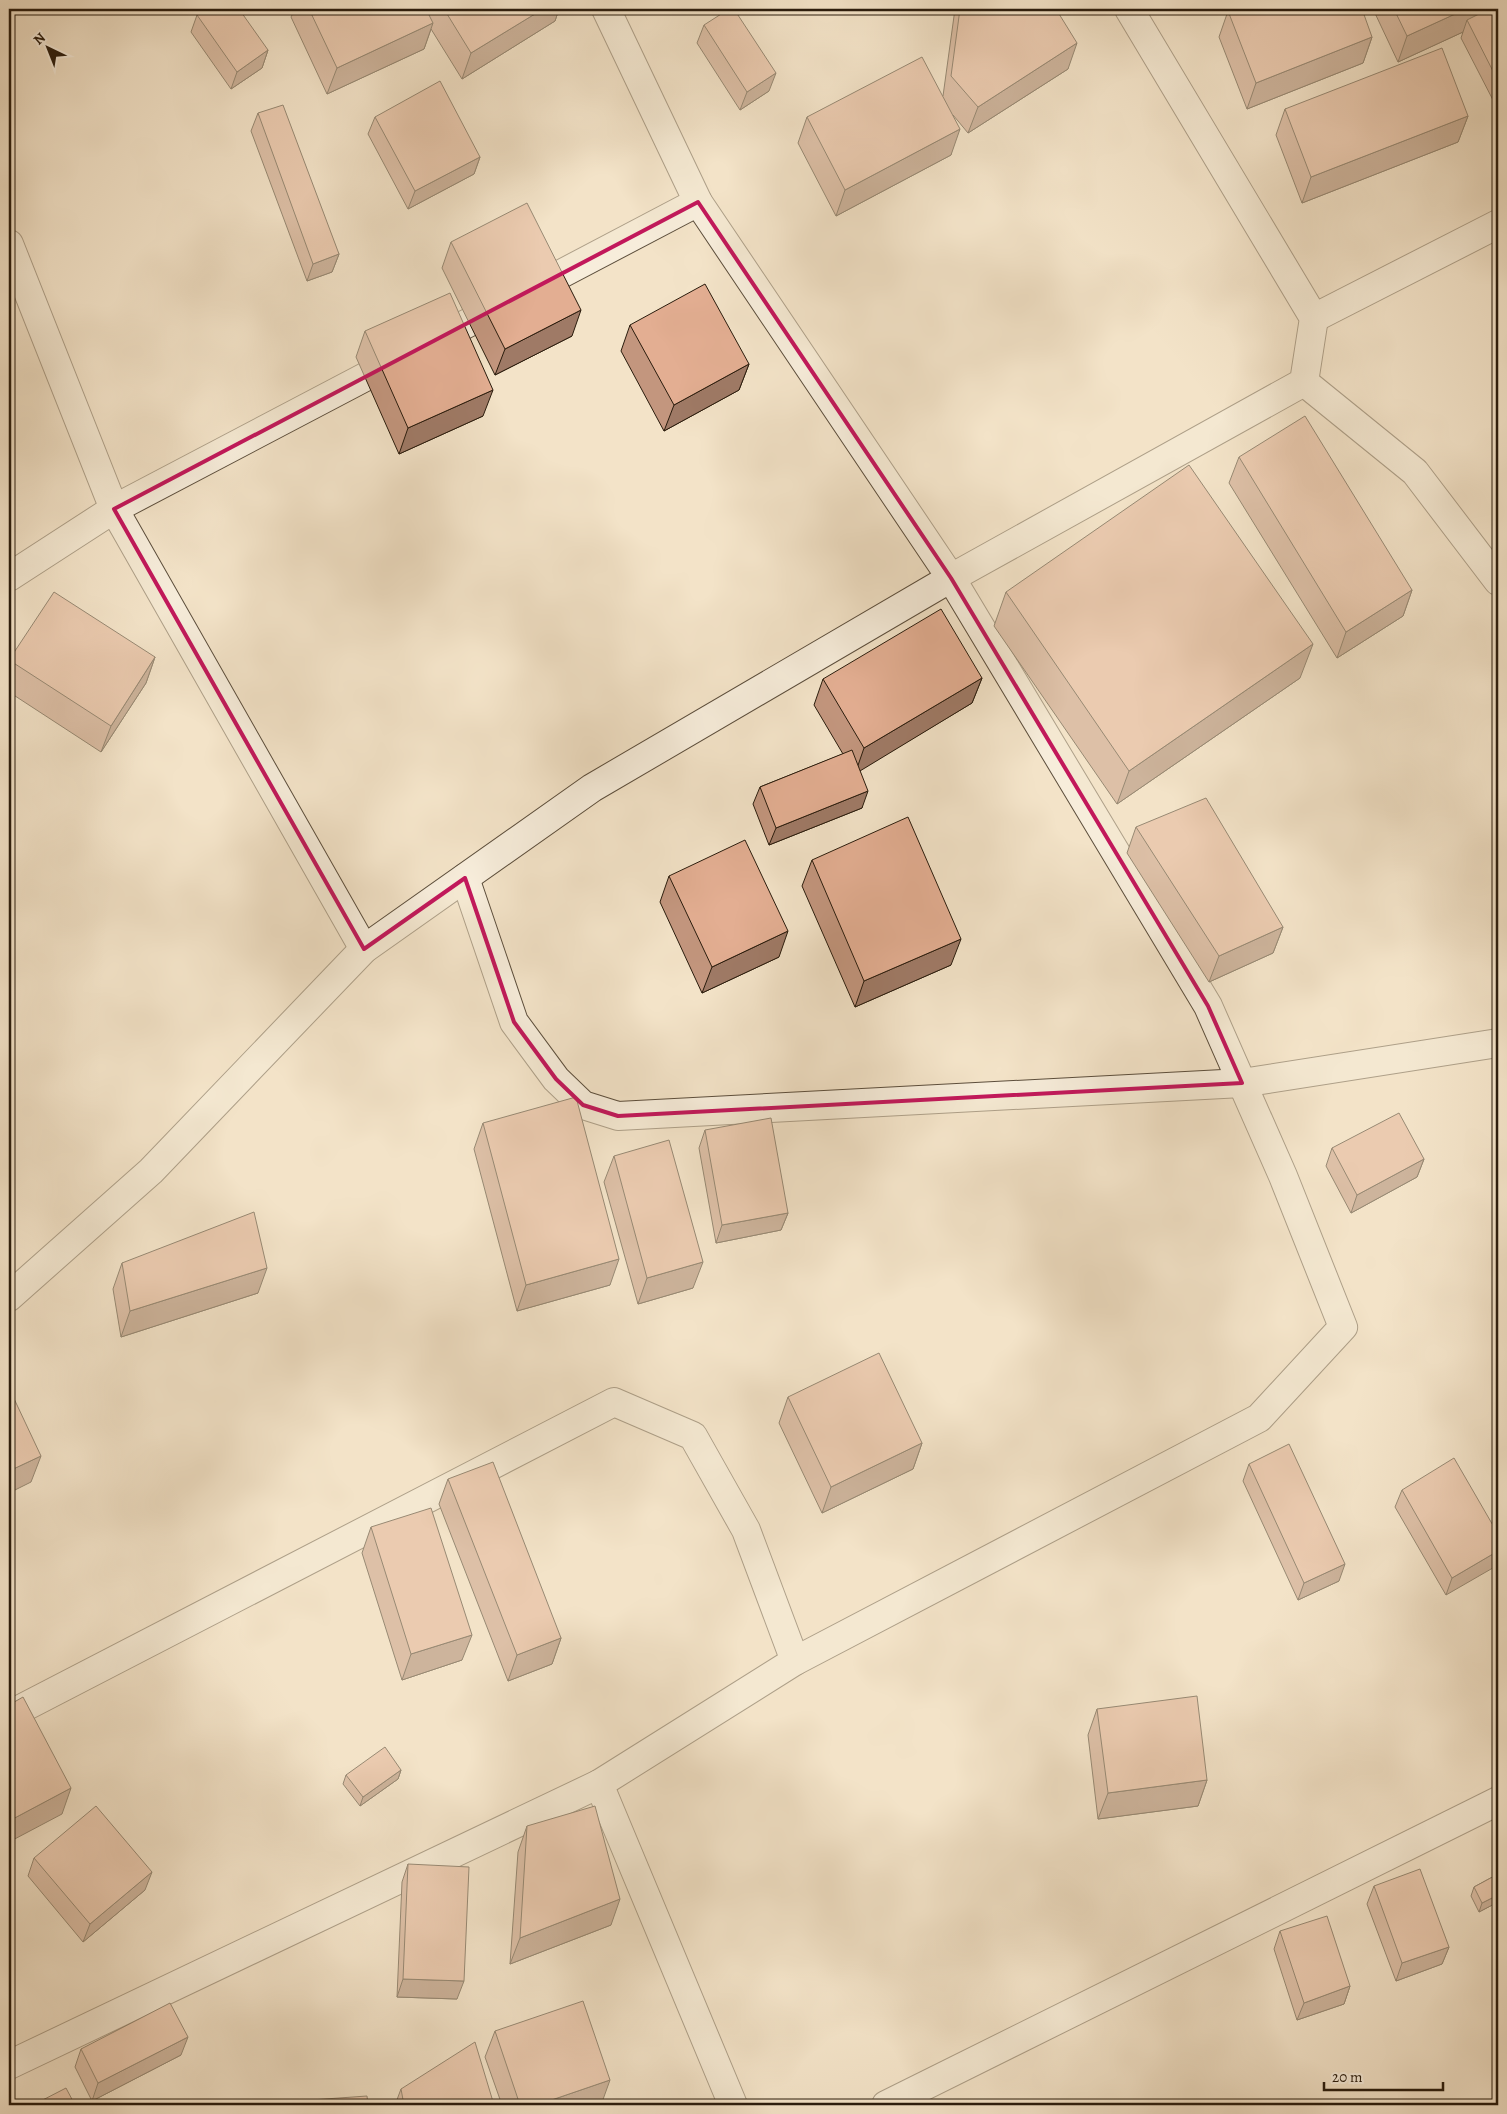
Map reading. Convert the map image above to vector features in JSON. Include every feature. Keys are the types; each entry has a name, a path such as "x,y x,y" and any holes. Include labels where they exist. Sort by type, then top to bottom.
{"street":[{"path":"9,2065 599,1784 795,1661 1259,1418 1343,1326 1283,1176 1208,1006 952,578 698,202 606,9"},
{"path":"1128,9 1314,318 1304,382"},
{"path":"9,577 114,509 698,202"},
{"path":"1314,318 1498,224"},
{"path":"9,244 114,509 364,949"},
{"path":"9,1297 151,1171 364,949 592,788 952,578 1304,382"},
{"path":"1304,382 1415,472 1498,581"},
{"path":"465,878 514,1022 556,1079 583,1105 618,1116 1242,1083 1498,1043"},
{"path":"9,1715 614,1402 693,1436 746,1530 795,1661"},
{"path":"599,1784 733,2105"},
{"path":"886,2105 1498,1801"}],"highlighted area":[{"path":"698,202 951,578 1208,1006 1242,1083 618,1116 583,1105 556,1079 514,1022 465,878 364,949 114,509"}],"building":[{"path":"205,9 239,9 268,50 237,72 197,15"},
{"path":"309,9 426,9 433,23 337,68"},
{"path":"444,9 543,9 471,53"},
{"path":"729,9 734,9 776,73 747,92 704,25"},
{"path":"960,9 1056,9 1077,43 978,107 951,76"},
{"path":"1232,9 1362,9 1372,37 1256,83 1228,11"},
{"path":"1394,9 1466,9 1407,36"},
{"path":"1489,9 1498,9 1498,81 1467,20"},
{"path":"1442,48 1468,116 1311,177 1285,109"},
{"path":"922,57 960,129 845,190 807,117"},
{"path":"440,81 480,157 415,191 375,117"},
{"path":"283,105 339,254 313,264 258,113"},
{"path":"527,203 581,310 505,349 451,242"},
{"path":"705,284 749,364 674,405 630,325"},
{"path":"450,293 493,390 408,428 365,331"},
{"path":"1305,416 1412,590 1346,632 1239,457"},
{"path":"1189,465 1313,644 1129,771 1006,592"},
{"path":"54,592 155,657 111,726 9,660"},
{"path":"941,609 982,678 864,748 823,679"},
{"path":"852,750 868,791 776,828 760,787"},
{"path":"1206,798 1283,927 1219,956 1136,827"},
{"path":"908,817 961,939 864,981 812,860"},
{"path":"745,840 788,931 712,967 669,876"},
{"path":"576,1097 619,1259 526,1285 483,1123"},
{"path":"1399,1113 1424,1159 1357,1195 1332,1148"},
{"path":"771,1118 788,1213 722,1225 705,1130"},
{"path":"669,1140 703,1262 647,1278 614,1156"},
{"path":"254,1212 267,1268 130,1311 122,1263"},
{"path":"879,1353 922,1443 831,1487 788,1397"},
{"path":"9,1388 41,1456 9,1471"},
{"path":"1289,1444 1345,1564 1304,1583 1249,1464"},
{"path":"1454,1458 1498,1534 1498,1551 1452,1578 1402,1490"},
{"path":"493,1462 561,1638 517,1655 448,1479"},
{"path":"431,1508 472,1635 411,1654 371,1527"},
{"path":"1197,1696 1207,1780 1108,1793 1097,1709"},
{"path":"23,1697 71,1788 9,1821 9,1705"},
{"path":"385,1747 401,1770 363,1797 346,1775"},
{"path":"96,1806 152,1872 90,1924 34,1858"},
{"path":"595,1806 620,1899 520,1938 527,1826"},
{"path":"408,1864 469,1867 464,1981 403,1979"},
{"path":"1420,1869 1449,1947 1402,1963 1374,1886"},
{"path":"1498,1874 1498,1895 1482,1903 1474,1887"},
{"path":"1327,1916 1350,1986 1304,2003 1280,1931"},
{"path":"583,2001 610,2080 537,2105 520,2105 495,2031"},
{"path":"170,2003 188,2037 98,2083 81,2049"},
{"path":"475,2042 494,2105 404,2105 401,2089"},
{"path":"66,2088 75,2105 33,2105"},
{"path":"367,2096 368,2105 255,2105 255,2104"}]}
